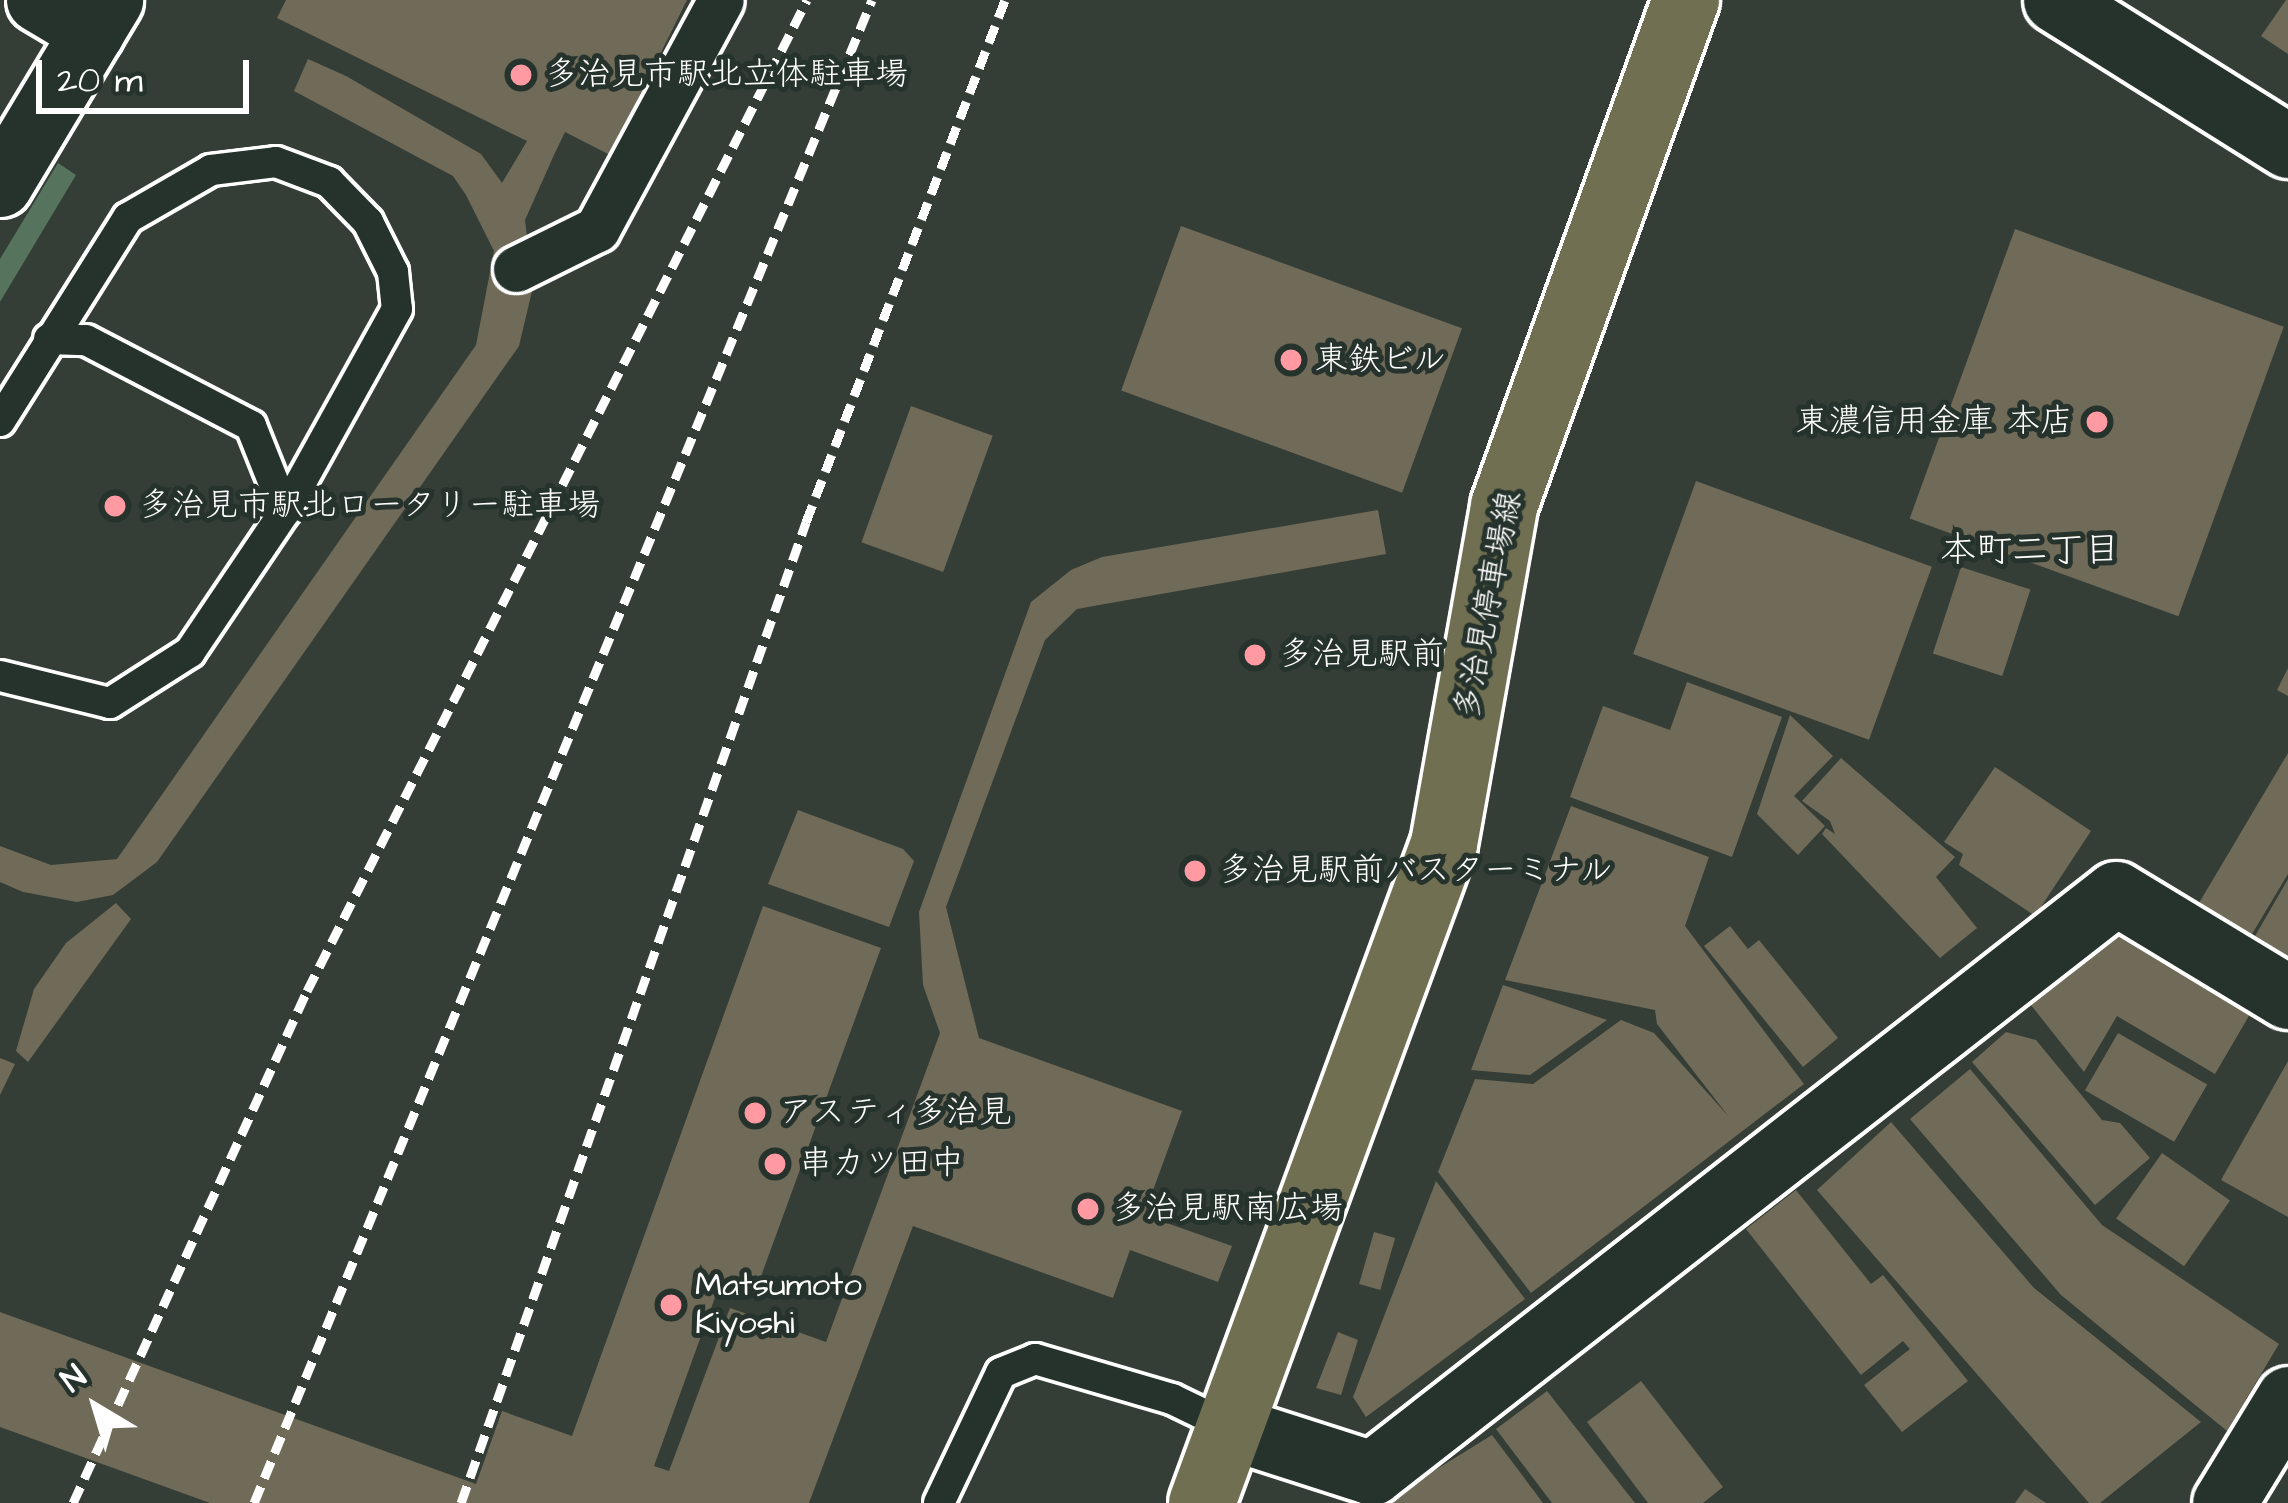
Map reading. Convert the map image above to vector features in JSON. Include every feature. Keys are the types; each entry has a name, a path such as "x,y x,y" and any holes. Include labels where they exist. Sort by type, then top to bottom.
{"main road":[{"name":"多治見停車場線","path":"1202,1503 1444,844 1504,506 1686,0"}],"street":[{"path":"0,185 102,16 38,0"},
{"path":"516,269 597,229 722,0"},
{"path":"2074,4 2288,146"},
{"path":"1232,1428 1372,1473 2116,892 2288,997"},
{"path":"2224,1503 2288,1398"}],"lane":[{"path":"0,421 128,218 211,170 276,162 329,182 368,223 393,272 397,309 285,511 190,652 142,688 110,703 2,675"},
{"path":"49,339 86,340 251,426 285,511"},
{"path":"940,1503 1001,1373 1035,1359 1172,1399 1232,1428"}],"green space":[{"path":"58,163 76,175 0,302 0,259"}],"building":[{"path":"286,0 687,0 610,155 565,132 525,220 533,287 519,346 157,862 113,895 77,902 23,892 0,882 0,846 51,865 117,859 476,345 494,251 453,176 294,91 308,59 481,154 502,183 527,141 277,18"},
{"path":"2288,0 2288,54 2261,36"},
{"name":"東鉄ビル","path":"1181,226 1462,328 1402,493 1121,390"},
{"name":"東濃信用金庫 本店","path":"2015,229 2284,327 2178,616 1910,518"},
{"path":"911,406 993,436 943,572 861,542"},
{"path":"1696,481 1932,567 1869,740 1633,654"},
{"path":"1378,510 1386,554 1077,609 1045,640 946,907 979,1038 1182,1111 1144,1215 1232,1246 1218,1282 1130,1250 1113,1298 913,1226 809,1503 210,1503 0,1427 0,1312 476,1484 502,1411 572,1436 763,906 881,948 756,1290 722,1278 654,1466 669,1471 730,1308 826,1342 940,1033 923,985 919,912 1031,602 1071,570 1102,557"},
{"path":"1961,567 2030,590 2002,676 1933,654"},
{"path":"2288,668 2288,696 2277,690"},
{"path":"1687,682 1782,717 1732,857 1570,797 1603,706 1670,730"},
{"path":"1790,715 1833,756 1794,796 1825,826 1798,855 1757,814"},
{"path":"2288,753 2288,874 2252,934 2199,903"},
{"path":"1841,758 1955,857 1936,877 1977,928 1940,958 1822,834 1826,828 1835,834 1830,821 1802,801"},
{"path":"1995,767 2091,831 2035,916 1959,865 1963,854 1944,842"},
{"path":"1571,806 1709,857 1685,926 1804,1084 1531,1293 1438,1172 1475,1079 1533,1084 1621,1020 1654,1033 1729,1117 1657,1024 1655,1010 1505,980"},
{"path":"798,810 903,849 914,861 889,927 768,884"},
{"path":"2288,879 2288,964 2251,943"},
{"path":"116,903 131,919 28,1062 16,1051 34,989 66,943"},
{"path":"2112,925 2253,1009 2215,1074 2117,1016 2084,1072 2023,995"},
{"path":"1730,926 1748,949 1759,940 1838,1038 1803,1067 1704,946"},
{"path":"1503,985 1607,1020 1530,1075 1471,1070"},
{"path":"2006,1032 2036,1040 2102,1120 2120,1123 2150,1158 2095,1205 1972,1062"},
{"path":"2118,1033 2207,1084 2174,1142 2085,1090"},
{"path":"0,1058 15,1064 0,1095"},
{"path":"2288,1061 2288,1217 2221,1180"},
{"path":"1970,1069 2102,1225 2279,1344 2227,1431 2061,1295 1910,1119"},
{"path":"1891,1122 2034,1288 2201,1422 2100,1503 2089,1503 1817,1190"},
{"path":"2162,1153 2230,1201 2184,1266 2116,1219"},
{"path":"1436,1181 1525,1299 1366,1417 1353,1397"},
{"path":"1796,1190 1871,1284 1883,1275 1968,1381 1902,1432 1864,1385 1910,1349 1903,1341 1861,1375 1746,1229"},
{"path":"1374,1232 1395,1238 1380,1290 1359,1284"},
{"path":"1338,1332 1358,1340 1341,1395 1316,1388"},
{"path":"1641,1381 1723,1487 1703,1503 1648,1503 1587,1422"},
{"path":"1547,1391 1635,1503 1552,1503 1496,1429"},
{"path":"1492,1435 1543,1503 1392,1503 1432,1472"},
{"path":"2025,1489 2046,1503 2015,1503"}],"railway":[{"path":"73,1503 307,991 807,0"},
{"path":"254,1503 872,0"},
{"path":"461,1503 806,522 1005,0"}],"place":[{"name":"多治見市駅北立体駐車場","path":"521,75"},
{"name":"東鉄ビル","path":"1291,360"},
{"name":"東濃信用金庫 本店","path":"2097,422"},
{"name":"多治見市駅北ロータリー駐車場","path":"115,506"},
{"name":"多治見駅前","path":"1255,655"},
{"name":"多治見駅前バスターミナル","path":"1195,871"},
{"name":"アスティ多治見","path":"755,1113"},
{"name":"串カツ田中","path":"775,1164"},
{"name":"多治見駅南広場","path":"1088,1209"},
{"name":"Matsumoto Kiyoshi","path":"671,1305"}],"district":[{"name":"本町二丁目","path":"2030,551"}]}
